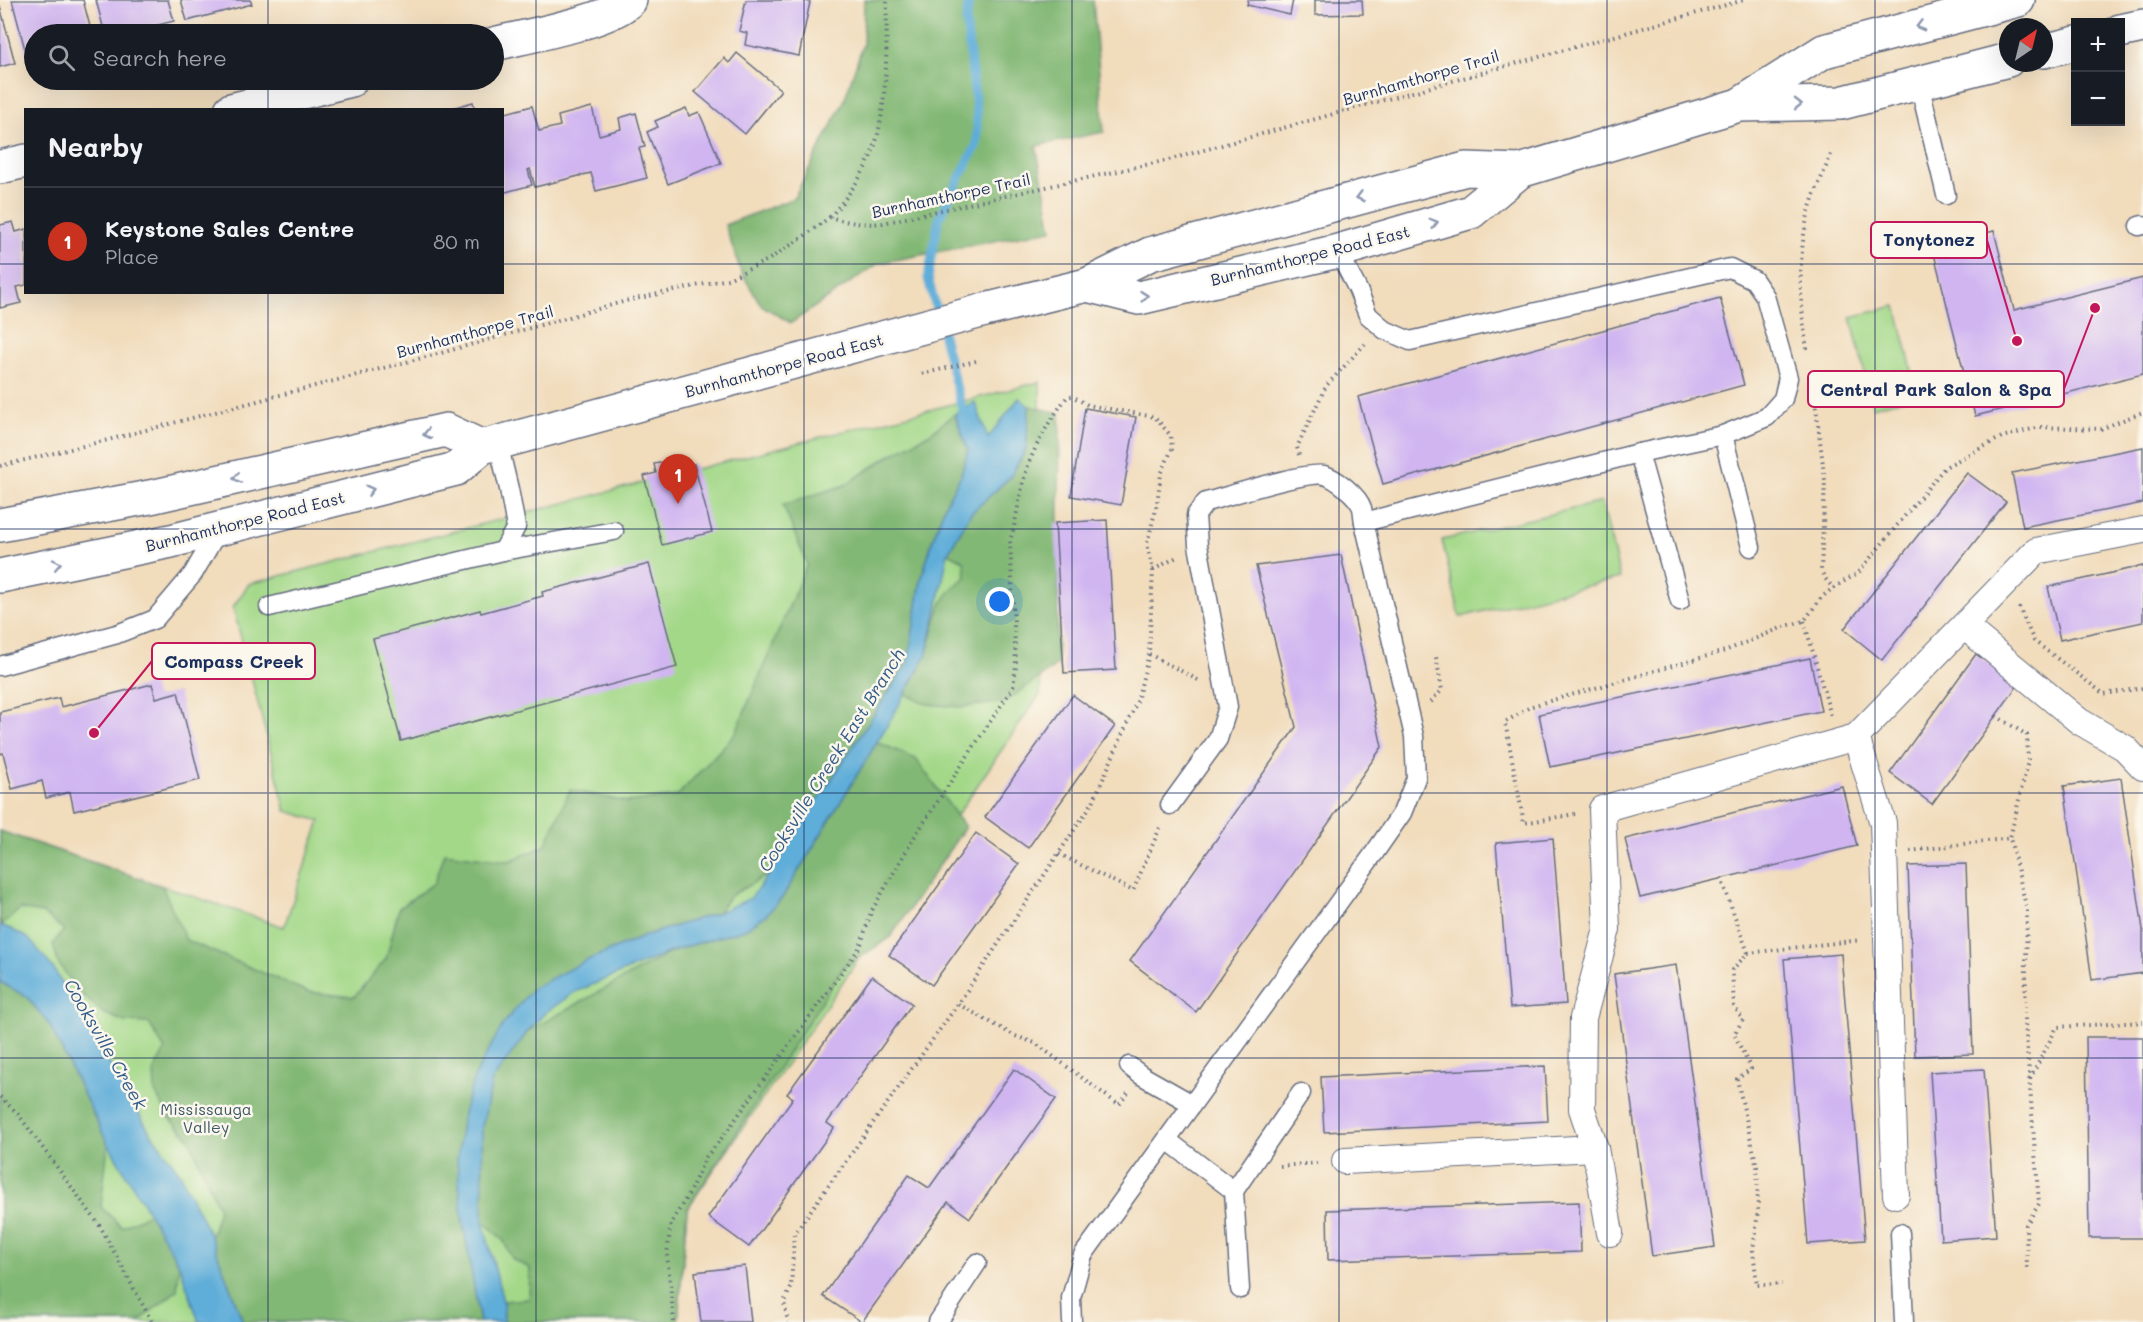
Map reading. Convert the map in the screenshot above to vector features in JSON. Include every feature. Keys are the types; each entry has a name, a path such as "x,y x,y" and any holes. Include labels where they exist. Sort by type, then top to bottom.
{"main road":[{"path":"504,42 594,20 623,8 630,0"},
{"name":"Burnhamthorpe Road East","path":"1740,105 1824,51 2018,0"},
{"path":"2125,30 2143,26"},
{"path":"2053,49 2071,44"},
{"name":"Burnhamthorpe Road East","path":"0,576 171,541 456,469 490,445 985,310 1087,285 1150,254 1466,169 1520,171 1740,105 1841,103 1999,62"},
{"path":"239,108 311,90"},
{"path":"0,167 24,161"},
{"name":"Burnhamthorpe Road East","path":"1087,285 1139,298 1338,251 1471,212 1520,171"},
{"path":"0,525 155,496 446,430 490,445"}],"street":[{"path":"1610,1233 1595,1148 1582,1109 1582,1018 1607,929 1602,809 1856,737 2036,551 2143,530"},
{"path":"1964,626 2079,721 2125,748 2143,767"},
{"path":"1856,737 1883,823 1896,1195"},
{"path":"1345,1161 1595,1148"}],"lane":[{"path":"1919,83 1946,195"},
{"path":"1338,251 1368,315 1386,330 1410,340 1730,268 1755,280 1765,296 1788,378 1783,399 1767,417 1723,435 1640,453 1364,522"},
{"path":"1723,435 1751,547"},
{"path":"490,445 509,489 516,527 503,551"},
{"path":"1640,453 1680,602"},
{"path":"1072,1322 1071,1298 1083,1255 1402,813 1416,778 1414,736 1362,508 1345,487 1324,475 1306,475 1206,502 1196,515 1198,545 1228,707 1218,739 1170,805"},
{"path":"0,666 117,634 155,619 193,574 220,527"},
{"path":"269,607 503,551 614,531"},
{"path":"1129,1066 1192,1104"},
{"path":"1240,1289 1234,1191 1301,1093"},
{"path":"1167,1140 1234,1191"},
{"path":"1900,1233 1904,1322"},
{"path":"938,1322 977,1263"}],"path":[{"path":"830,217 847,198 859,179 876,139 884,86 887,0"},
{"name":"Burnhamthorpe Trail","path":"0,466 430,356 626,301 728,279 768,260 830,217 848,223 867,225 884,223 1168,160 1744,0"},
{"path":"1808,354 1801,310 1801,262 1808,214 1831,154"},
{"path":"1306,475 1297,447 1326,386 1366,343 1386,330"},
{"path":"922,374 980,360"},
{"path":"1812,375 1826,482 1821,570 1833,588"},
{"path":"674,1322 668,1254 671,1223 688,1195 706,1156 721,1139 860,947 872,912 915,836 1013,687 1016,666 1010,541 1016,523 1026,471 1045,428 1067,397 1072,396 1088,405 1155,417 1171,436 1172,449 1161,474 1157,504 1147,544 1153,570 1149,654 1137,701 1093,802 958,1004 794,1234 791,1288 784,1302 788,1322"},
{"path":"1602,809 1524,823 1505,722 1532,706 1725,651 1804,621 1821,598 1858,573 1945,467 2001,437 2040,427 2101,429 2143,412"},
{"path":"2007,580 2034,641 2104,694 2143,688"},
{"path":"1804,621 1829,707"},
{"path":"1149,654 1195,680 1222,682"},
{"path":"1411,723 1442,690 1436,657"},
{"path":"1996,716 2027,735 2028,761 2010,838 2027,910 2025,1022 2038,1204 2026,1225 2027,1268"},
{"path":"1059,854 1133,891 1170,805"},
{"path":"1884,854 2010,838"},
{"path":"1721,878 1748,953"},
{"path":"1782,1284 1757,1285 1753,1250 1758,1211 1757,1167 1737,1079 1751,1069 1734,1034 1743,1020 1734,1006 1732,970 1748,953 1887,937"},
{"path":"958,1004 1015,1036 1035,1043 1114,1101"},
{"path":"2029,1079 2057,1027 2143,1022"},
{"path":"0,1096 18,1114 100,1226 152,1322"},
{"path":"1280,1166 1306,1164"}],"green space":[{"path":"864,0 1093,0 1104,132 1036,146 1052,230 879,263 791,323 761,305 741,272 725,225 794,198 844,101 863,44"},
{"path":"1896,306 1918,395 1873,407 1851,317"},
{"name":"Mississauga Valley","path":"1040,382 1040,694 687,1209 678,1322 0,1322 0,831 284,927 320,821 286,811 233,607 249,584"},
{"path":"1029,406 1060,413 1057,665 1005,702 962,707 927,704 905,694 925,657 942,604 955,586 966,577 964,561 948,553 971,513 1010,477 1026,450"},
{"path":"955,414 968,450 961,475 945,505 921,580 908,663 769,874 730,896 717,913 650,934 585,961 504,1023 462,1216 480,1322 243,1322 211,1237 219,1209 189,1138 169,1117 155,1092 154,1070 165,1050 149,1023 125,1022 103,1013 80,993 58,963 53,944 64,930 42,913 20,909 2,925 0,919 0,831 162,886 186,940 308,992 354,997 386,959 399,908 434,883 444,853 509,861 545,846 570,790 627,802 677,796 735,734 807,564 783,505 845,485 930,433"},
{"path":"1602,502 1620,578 1460,617 1442,540"},
{"path":"877,742 916,759 965,827 890,938 844,967 687,1209 678,1322 504,1322 503,1301 529,1299 530,1268 513,1260 503,1240 483,1221 482,1127 491,1081 528,1031 675,950 745,929 782,898"},
{"path":"0,982 27,997 49,1024 108,1144 101,1207 122,1227 150,1213 179,1264 177,1290 138,1322 0,1322"}],"water":[{"path":"1019,398 1029,406 1026,450 1010,477 971,513 948,553 926,656 891,719 782,898 765,916 745,929 675,950 575,992 545,1013 528,1031 492,1081 482,1127 483,1221 503,1301 504,1322 480,1322 462,1216 457,1161 463,1113 475,1075 504,1023 533,988 585,961 650,934 717,913 751,898 908,663 921,580 945,505 961,475 968,450 955,414 975,402 988,438"},
{"path":"0,925 29,939 53,968 148,1129 179,1172 211,1237 243,1322 199,1322 179,1264 108,1144 49,1024 27,997 0,982"}],"building":[{"path":"12,0 83,0 89,24 24,24 24,46"},
{"path":"96,0 168,0 174,21 162,24 102,24"},
{"path":"181,0 250,0 252,4 187,21"},
{"path":"746,0 810,2 799,56 745,45 747,33 739,31"},
{"path":"1248,0 1293,0 1290,15 1247,5"},
{"path":"1315,0 1362,0 1363,14 1315,15"},
{"path":"0,6 15,63 0,67"},
{"path":"737,53 781,90 745,134 695,92 724,58 729,63"},
{"path":"473,102 474,108 452,108"},
{"path":"532,106 539,131 560,126 558,116 592,107 599,135 621,129 619,118 636,113 645,147 639,148 647,178 596,191 591,173 535,187 530,169 528,170 532,185 504,192 504,113"},
{"path":"686,108 689,116 699,112 721,163 668,184 647,132 658,127 655,121"},
{"path":"13,222 16,232 24,230 24,285 17,287 21,303 0,308 0,225"},
{"path":"1994,231 2014,310 2143,278 2143,374 1975,416 1932,246"},
{"path":"1720,298 1744,385 1383,484 1358,397"},
{"path":"1085,408 1136,417 1121,505 1071,496"},
{"path":"2143,447 2143,503 2023,527 2012,473"},
{"path":"677,459 680,467 694,464 712,532 662,545 644,476 656,473 654,464"},
{"path":"1967,473 2006,502 1882,660 1844,629"},
{"path":"1107,520 1116,670 1064,673 1055,523"},
{"path":"1341,555 1382,747 1196,1012 1130,961 1296,727 1256,566"},
{"path":"649,564 677,667 401,741 373,639 480,610 481,613 543,596 542,592"},
{"path":"2143,566 2143,622 2060,640 2048,587"},
{"path":"1976,654 2018,685 1932,804 1890,773"},
{"path":"1810,658 1821,711 1550,767 1539,714"},
{"path":"152,684 156,698 178,692 200,780 74,811 70,792 46,798 42,781 12,789 3,753 0,754 0,712 59,698 61,707"},
{"path":"1073,695 1115,726 1028,848 985,817"},
{"path":"2121,778 2143,930 2143,973 2092,980 2064,786"},
{"path":"1842,786 1857,846 1640,898 1625,839"},
{"path":"976,833 1019,864 932,985 889,955"},
{"path":"1553,838 1566,1004 1510,1008 1496,843"},
{"path":"1966,864 1973,1054 1915,1056 1908,866"},
{"path":"1841,954 1865,1240 1808,1244 1784,959"},
{"path":"1676,965 1715,1247 1652,1256 1614,974"},
{"path":"872,976 912,1004 827,1123 834,1128 749,1247 708,1217 793,1098 787,1094"},
{"path":"2086,1037 2143,1037 2143,1238 2089,1238"},
{"path":"1545,1066 1548,1121 1324,1132 1321,1077"},
{"path":"1014,1069 1056,1099 970,1218 948,1202 862,1322 823,1296 909,1175 929,1188"},
{"path":"1984,1069 1996,1236 1941,1240 1930,1072"},
{"path":"1579,1202 1581,1252 1328,1260 1327,1210"},
{"path":"745,1266 751,1322 701,1322 695,1272"}],"waterway":[{"name":"Cooksville Creek East Branch","path":"965,420 928,278 939,218 977,144 977,115 966,22 969,0"}],"place":[{"name":"Central Park Salon & Spa","path":"2095,308"},
{"name":"Tonytonez","path":"2017,341"},
{"name":"Keystone Sales Centre","path":"678,504"},
{"name":"Compass Creek","path":"94,733"}],"water label":[{"name":"Cooksville Creek","path":"106,1044"}]}
